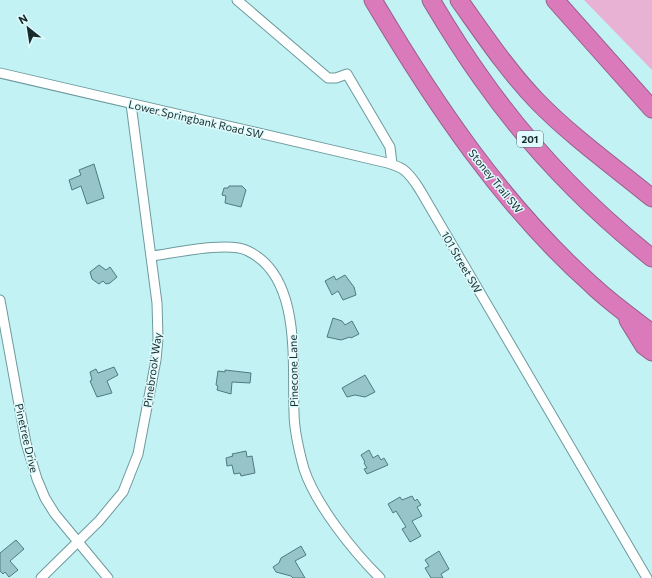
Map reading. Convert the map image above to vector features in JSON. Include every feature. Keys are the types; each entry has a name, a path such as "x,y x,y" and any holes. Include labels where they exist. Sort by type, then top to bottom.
{"highway":[{"name":"Stoney Trail SW","path":"373,0 404,52 462,139 517,207 552,246 592,286 652,334"},
{"name":"201","path":"431,0 482,80 524,133 564,178 602,216 652,258"},
{"path":"459,0 503,62 538,102 591,149 652,198"},
{"path":"560,6 652,96"},
{"path":"560,6 652,109"},
{"path":"621,310 644,346 652,352"}],"street":[{"path":"237,0 328,78 333,79 347,74 390,147 392,164"},
{"name":"Lower Springbank Road SW","path":"0,73 392,164"},
{"name":"Pinebrook Way","path":"41,578 78,543 119,497 131,473 138,454 158,344 158,309 131,104"},
{"name":"101 Street SW","path":"392,164 405,169 417,185 647,578"},
{"name":"Pinecone Lane","path":"152,256 232,247 248,250 256,255 268,268 283,294 290,316 292,334 294,419 304,469 312,487 339,528 380,578"},
{"name":"Pinetree Drive","path":"0,300 26,443 33,469 48,502 78,543 108,578"}],"shaded area":[{"path":"584,0 652,0 652,70"}],"building":[{"path":"94,164 104,198 87,204 81,186 72,190 69,180 81,175 79,170"},
{"path":"229,186 242,186 246,190 241,207 225,203 226,196 222,195 224,188 228,188"},
{"path":"99,265 106,270 110,267 117,277 110,283 106,284 103,281 99,284 92,279 90,272"},
{"path":"345,275 354,287 356,295 343,300 338,291 332,295 325,281 334,276 336,280"},
{"path":"333,318 342,321 345,325 352,321 359,334 351,338 341,340 327,337"},
{"path":"114,367 118,375 107,381 112,393 97,397 90,381 92,380 90,372 96,369 98,373"},
{"path":"225,370 251,373 250,383 232,382 231,394 217,390 218,386 216,385 218,371 225,372"},
{"path":"365,375 375,392 365,397 355,395 347,397 342,388"},
{"path":"369,450 373,458 378,455 381,460 384,458 388,465 367,474 364,469 367,468 361,455"},
{"path":"246,451 247,457 252,456 255,473 241,476 240,473 234,474 232,465 227,466 226,458 233,456 232,454"},
{"path":"412,496 415,501 417,499 421,505 417,507 422,516 412,521 421,536 410,542 402,529 406,527 396,511 393,513 388,504 400,497 402,500"},
{"path":"16,540 24,549 10,561 18,570 9,577 5,572 3,574 0,571 0,553"},
{"path":"301,546 306,555 295,561 305,578 293,578 291,576 276,572 273,567 279,563 281,558"},
{"path":"439,551 449,569 441,574 443,578 431,578 425,568 429,566 425,560"}]}
